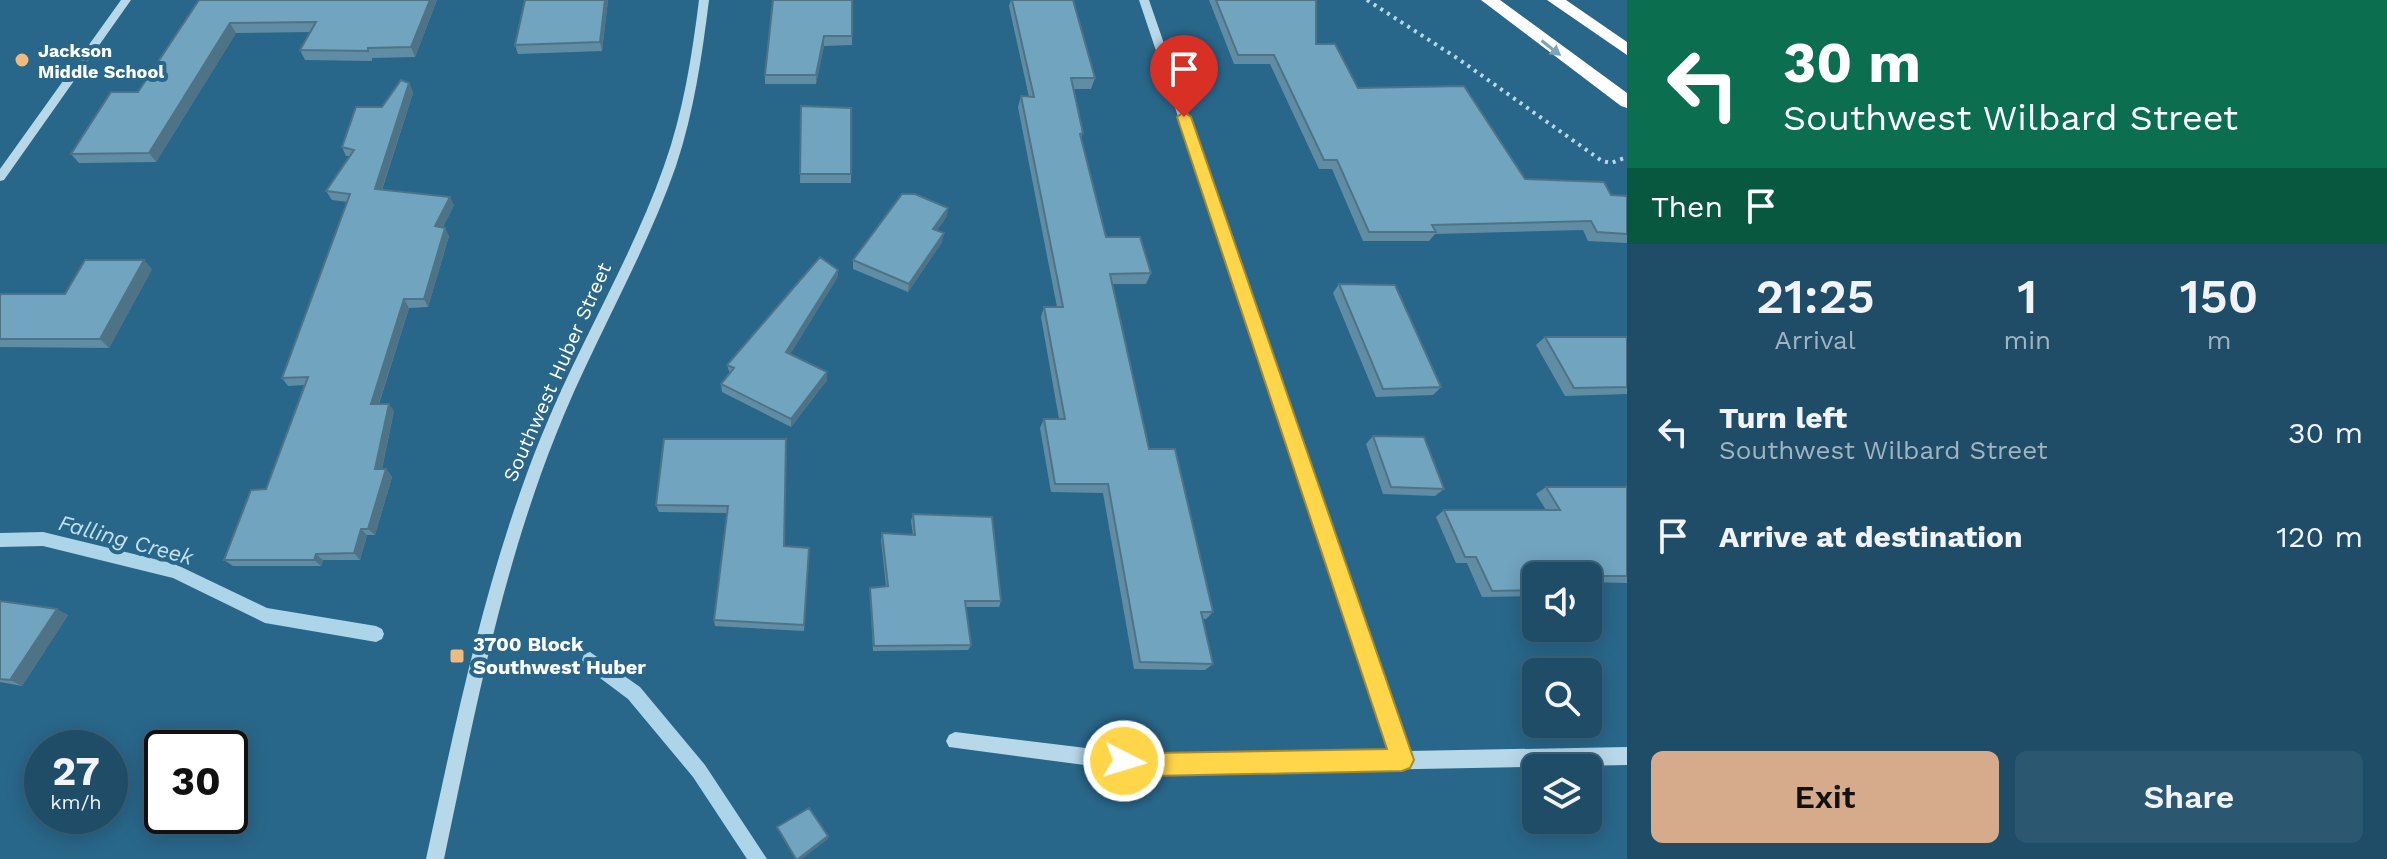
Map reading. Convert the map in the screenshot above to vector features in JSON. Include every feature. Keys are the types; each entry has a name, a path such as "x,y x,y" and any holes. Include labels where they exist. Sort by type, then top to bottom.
{"highway":[{"path":"1489,0 1627,102"},
{"path":"1555,0 1627,50"}],"street":[{"path":"0,177 126,0"},
{"name":"Southwest Huber Street","path":"435,859 498,586 521,509 548,435 635,253 671,166 688,100 704,0"},
{"path":"1144,0 1402,760"},
{"path":"955,741 1152,765 1627,756"}],"path":[{"path":"1367,0 1460,60 1602,161 1615,162 1627,157"}],"building":[{"path":"199,0 430,0 411,47 368,48 368,51 300,50 316,22 230,23 149,153 71,154 111,92 138,92"},
{"path":"525,0 605,0 600,42 515,45"},
{"path":"773,0 852,0 852,36 824,36 816,75 765,75"},
{"path":"1012,0 1073,0 1095,78 1071,78 1083,133 1080,134 1106,237 1140,237 1151,273 1110,274 1149,449 1175,449 1213,612 1201,612 1213,664 1140,662 1108,484 1055,484 1044,419 1065,419 1044,307 1063,307 1021,96 1034,97"},
{"path":"1216,0 1316,0 1316,44 1335,44 1358,88 1464,86 1525,179 1604,182 1611,195 1627,196 1627,234 1597,232 1591,221 1432,225 1436,232 1369,232 1337,160 1324,160 1274,55 1238,55"},
{"path":"401,80 409,83 375,189 450,197 435,226 445,228 424,299 404,299 371,404 389,404 375,469 386,469 368,529 361,529 354,553 316,554 314,560 224,560 251,490 266,489 308,377 282,378 350,194 326,191 354,150 342,147 356,107 382,107"},
{"path":"801,106 851,108 851,174 800,174"},
{"path":"902,194 915,194 948,208 933,229 944,233 909,284 853,260"},
{"path":"820,257 838,270 786,352 827,372 791,419 721,384 734,368 727,365"},
{"path":"85,260 144,260 100,339 0,339 1,294 65,294"},
{"path":"1339,284 1395,285 1441,387 1383,389"},
{"path":"1545,337 1627,337 1627,387 1574,388"},
{"path":"1373,436 1424,437 1444,489 1391,487"},
{"path":"664,439 786,439 784,546 809,548 804,625 714,620 728,506 656,505"},
{"path":"1546,487 1627,487 1627,576 1602,576 1602,562 1522,562 1522,590 1492,591 1476,557 1465,557 1444,510 1560,510"},
{"path":"913,514 992,517 1001,601 965,601 971,645 874,646 870,588 888,586 882,533 915,535"},
{"path":"0,601 57,609 10,680 0,679"},
{"path":"809,808 828,836 796,859 777,827"}],"waterway":[{"name":"Falling Creek","path":"0,540 43,539 175,571 265,615 376,634"},
{"name":"Falling Creek","path":"590,660 634,693 699,771 758,859"}],"place":[{"name":"Jackson Middle School","path":"22,60"},
{"name":"3700 Block Southwest Huber","path":"457,656"}],"route":[{"path":"1124,761 1152,765 1402,760 1184,117"}]}
